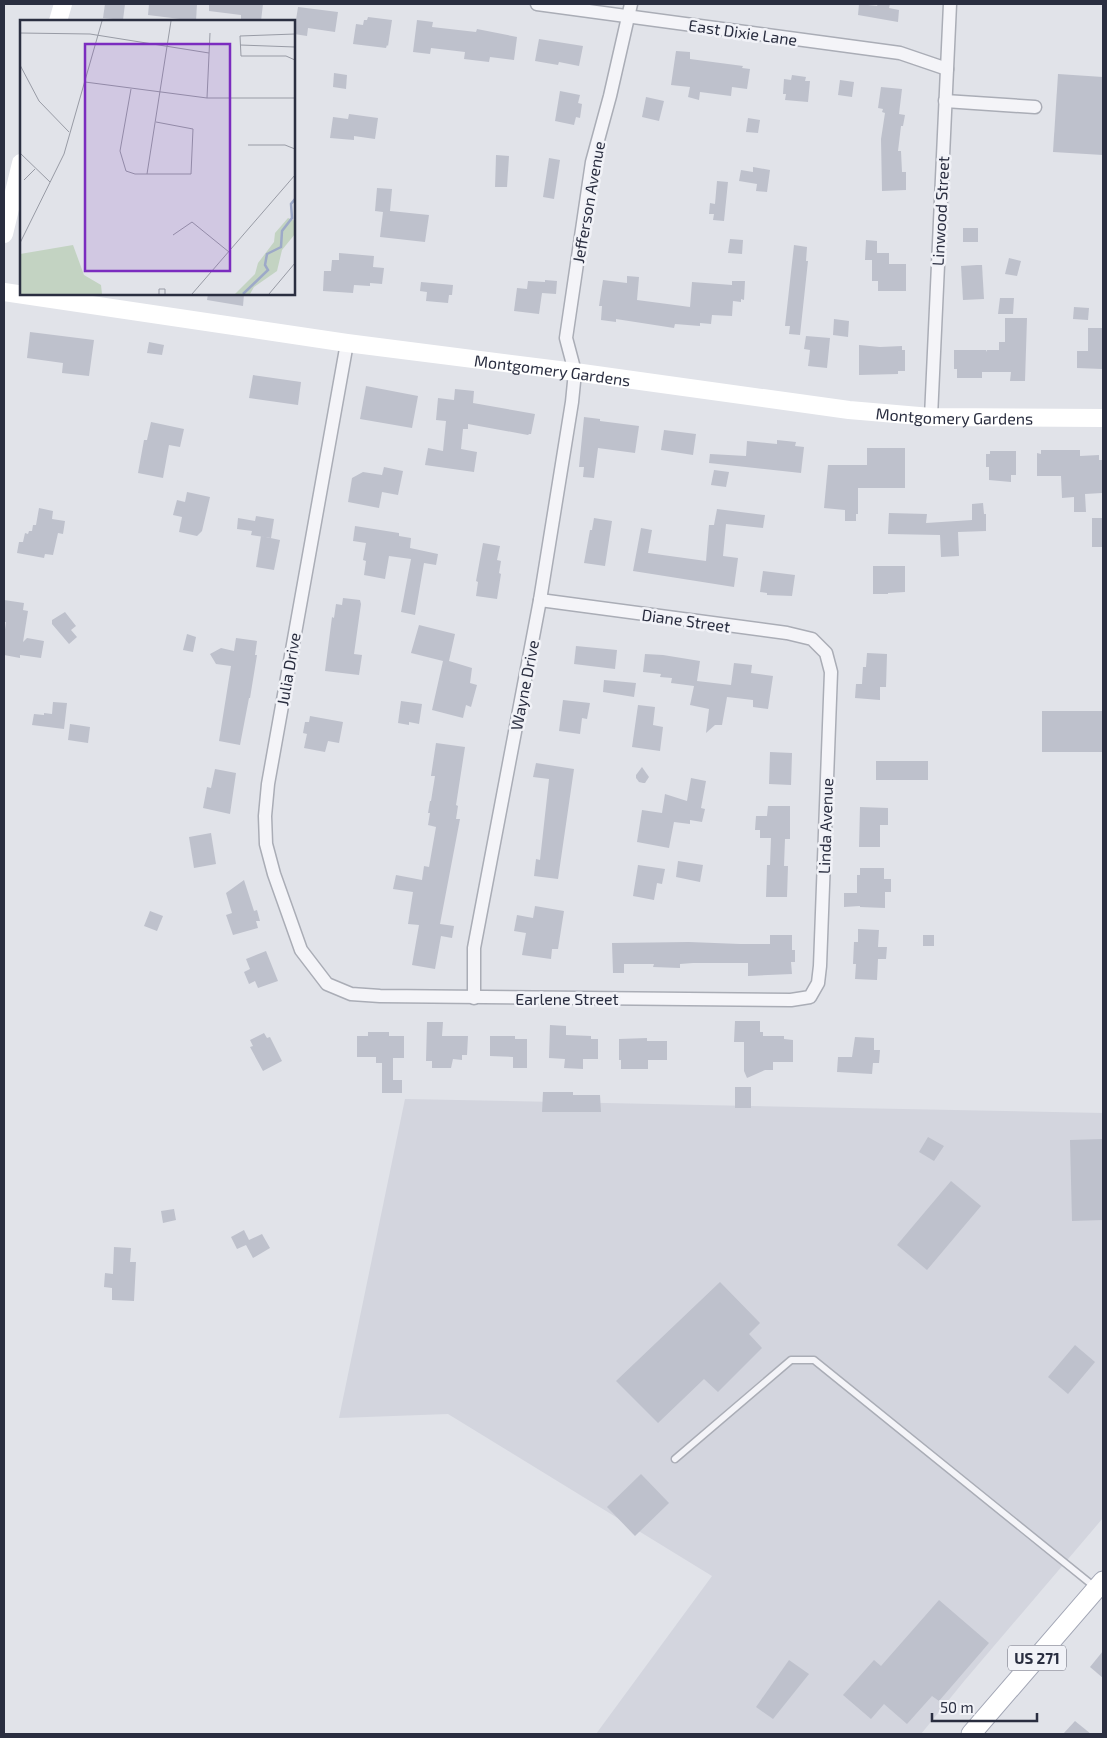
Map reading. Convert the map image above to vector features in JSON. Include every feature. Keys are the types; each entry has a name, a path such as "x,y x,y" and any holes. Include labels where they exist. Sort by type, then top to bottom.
{"main road":[{"name":"US 271","path":"971,1734 1100,1585"}],"street":[{"path":"58,20 63,4"},
{"name":"East Dixie Lane","path":"537,4 630,10 900,54 947,69"},
{"name":"Linwood Street","path":"931,417 950,4"},
{"name":"Jefferson Avenue","path":"575,372 566,338 592,162 630,10"},
{"path":"945,101 1035,107"},
{"path":"4,234 20,167"},
{"name":"Montgomery Gardens","path":"4,292 20,294"},
{"name":"Montgomery Gardens","path":"24,295 347,343 849,410 931,417 1103,418"},
{"name":"Julia Drive","path":"327,984 301,950 274,874 266,844 265,816 268,784 347,343"},
{"name":"Wayne Drive","path":"474,998 474,948 540,600 572,402 575,372"},
{"name":"Diane Street","path":"540,600 787,633 812,639 826,653"},
{"name":"Linda Avenue","path":"810,997 818,983 820,966 830,680 826,653"},
{"name":"Earlene Street","path":"327,984 351,994 474,998 791,1000 810,997"}],"lane":[{"path":"675,1460 791,1360 814,1360 1100,1585"}],"shaded area":[{"path":"405,1099 1103,1113 1103,1518 921,1734 596,1734 712,1576 448,1414 339,1418"}],"building":[{"path":"105,4 125,4 123,20 103,18"},
{"path":"149,4 197,4 196,20 148,15"},
{"path":"209,4 263,4 261,20 241,20 241,15 209,11"},
{"path":"859,4 877,6 878,4 890,4 889,8 899,10 898,22 858,15"},
{"path":"298,7 338,12 335,32 308,28 307,36 295,34"},
{"path":"368,17 392,20 388,46 386,48 353,44 356,24 363,25 364,20 367,20"},
{"path":"417,20 433,22 432,27 476,32 477,29 517,37 514,60 490,57 489,62 464,59 465,52 431,48 430,54 413,52"},
{"path":"539,39 583,46 579,66 559,62 558,65 535,61"},
{"path":"676,51 690,52 690,59 743,66 742,68 750,69 747,89 732,87 731,96 700,92 699,100 688,97 690,87 671,85"},
{"path":"334,73 347,75 346,89 333,87"},
{"path":"1058,74 1103,77 1103,155 1053,152"},
{"path":"792,75 806,77 805,81 810,81 808,102 785,100 786,94 783,94 784,79 791,80"},
{"path":"840,80 854,82 852,97 838,95"},
{"path":"881,87 902,89 899,114 905,115 903,126 901,126 898,151 901,151 902,172 906,172 906,190 882,191 881,139 885,113 882,112 883,109 878,108"},
{"path":"560,91 580,95 578,103 582,104 580,118 576,117 574,125 555,121"},
{"path":"646,97 664,101 659,121 642,117"},
{"path":"349,114 378,118 375,139 354,136 354,140 330,138 333,117 348,119"},
{"path":"748,118 760,120 758,133 746,132"},
{"path":"496,155 509,156 507,187 495,187"},
{"path":"549,158 560,160 554,199 543,197"},
{"path":"753,167 770,170 767,192 756,191 757,184 739,181 741,170 753,172"},
{"path":"717,181 728,182 724,221 713,220 714,214 709,214 710,203 715,204"},
{"path":"377,188 392,189 390,211 429,215 425,242 380,237 383,212 375,211"},
{"path":"963,228 978,228 978,242 963,242"},
{"path":"730,239 743,240 742,254 728,253"},
{"path":"866,240 877,241 877,253 889,253 889,264 906,264 906,291 878,291 878,281 872,281 872,260 865,260"},
{"path":"794,245 807,247 806,261 808,261 800,335 789,334 790,326 785,326"},
{"path":"339,253 374,256 373,267 384,268 382,284 370,283 370,286 354,285 353,293 323,291 324,271 331,271 332,260 339,260"},
{"path":"1009,258 1021,261 1017,276 1005,274"},
{"path":"982,265 984,299 963,300 961,266"},
{"path":"627,276 639,277 637,300 690,307 692,282 732,285 732,281 745,281 744,300 741,299 741,302 733,301 732,316 712,315 711,324 700,323 700,326 675,324 674,328 616,319 616,322 601,320 602,306 599,306 603,280 627,283"},
{"path":"545,280 557,281 556,294 542,293 539,314 514,311 517,288 527,289 528,281 545,282"},
{"path":"421,282 453,285 452,295 449,295 448,303 426,301 427,292 420,291"},
{"path":"208,295 244,295 243,306 207,300"},
{"path":"1000,298 1014,298 1013,314 998,314"},
{"path":"1074,307 1089,308 1088,320 1073,319"},
{"path":"1005,318 1027,318 1025,381 1010,381 1011,372 982,372 982,378 957,378 957,369 954,369 954,350 986,350 987,352 987,350 999,350 999,342 1005,342"},
{"path":"834,319 849,321 848,337 833,335"},
{"path":"1088,328 1103,328 1102,369 1077,368 1077,351 1088,351"},
{"path":"30,332 94,340 89,376 62,373 63,363 27,358"},
{"path":"806,336 830,338 827,368 808,366 810,350 804,349"},
{"path":"149,342 164,345 162,355 147,353"},
{"path":"859,345 880,347 902,346 902,350 905,350 905,371 898,371 898,374 859,375"},
{"path":"253,375 301,382 298,405 249,398"},
{"path":"366,386 418,396 412,428 360,419"},
{"path":"455,389 474,391 473,403 535,414 531,434 468,424 468,429 463,429 461,449 477,452 474,472 425,465 428,448 443,451 446,421 436,420 438,398 454,400"},
{"path":"584,417 639,426 635,453 598,448 594,478 583,477 584,467 579,467"},
{"path":"151,422 184,429 180,447 169,445 163,478 138,473 144,440 147,440"},
{"path":"664,430 696,434 693,455 661,450"},
{"path":"777,440 796,442 795,446 804,447 801,473 709,463 710,454 746,456 747,441 777,444"},
{"path":"867,448 905,448 905,488 858,488 858,514 856,514 856,521 845,521 845,510 824,508 828,465 867,465"},
{"path":"1041,450 1080,450 1080,456 1099,455 1099,460 1103,460 1102,493 1085,494 1086,512 1074,512 1074,497 1062,498 1061,476 1037,476 1037,453 1041,454"},
{"path":"990,451 1016,451 1016,475 1011,475 1011,482 989,480 986,454 990,454"},
{"path":"384,467 403,471 398,495 382,492 379,508 348,502 352,478 363,472 382,475"},
{"path":"714,470 729,472 726,487 711,485"},
{"path":"187,492 210,497 202,531 197,536 179,532 182,517 173,515 177,500 185,502"},
{"path":"983,503 984,514 986,514 986,531 958,532 959,556 941,557 940,535 888,534 889,513 927,514 926,523 972,520 972,504"},
{"path":"39,508 53,511 52,519 65,521 63,534 58,533 53,555 45,554 44,558 17,553 19,542 23,542 25,533 28,534 29,531 32,531 33,525 36,525"},
{"path":"717,509 765,515 763,528 726,524 723,556 738,558 734,587 633,571 641,528 652,530 648,553 706,561 709,525 714,525"},
{"path":"256,516 274,519 271,538 251,535 252,531 237,529 238,518 255,521"},
{"path":"594,518 612,521 605,566 584,563"},
{"path":"1092,518 1103,518 1103,547 1092,547"},
{"path":"355,526 399,533 399,536 411,538 410,548 438,554 436,565 424,563 415,615 401,612 411,559 389,556 385,579 364,575 366,561 363,560 366,543 353,541"},
{"path":"261,536 280,540 274,570 256,567"},
{"path":"483,543 500,546 497,560 501,561 499,573 501,574 497,599 476,596 478,582 476,581"},
{"path":"873,566 905,566 905,592 873,594"},
{"path":"763,571 795,575 792,596 767,595 767,593 760,592"},
{"path":"343,598 360,600 361,604 354,654 362,655 359,675 325,671 332,617 334,618 336,604 342,605"},
{"path":"4,600 24,603 23,610 28,611 23,642 27,638 44,641 41,658 20,655 20,658 4,655 6,622 4,622"},
{"path":"65,612 76,626 71,630 77,637 69,644 52,624 52,620"},
{"path":"419,625 455,634 449,661 472,668 470,683 477,685 471,707 466,705 463,718 432,710 443,661 411,653"},
{"path":"187,634 196,637 193,652 183,650"},
{"path":"236,638 257,641 255,655 257,655 250,698 240,745 219,741 231,666 216,664 210,654 221,648 234,651"},
{"path":"576,646 617,650 615,669 574,664"},
{"path":"867,653 887,654 886,687 880,687 880,700 855,698 856,684 862,684 863,667 866,667"},
{"path":"645,654 700,661 697,681 731,685 734,663 752,665 751,673 773,676 768,709 753,707 753,700 727,697 722,725 715,725 706,733 709,709 690,705 694,686 671,683 672,678 660,677 661,674 643,672"},
{"path":"604,680 636,683 634,697 603,692"},
{"path":"563,700 590,703 587,719 582,718 580,734 559,731"},
{"path":"401,701 422,704 419,724 409,722 409,725 398,723"},
{"path":"53,702 67,703 64,729 32,725 34,714 52,714"},
{"path":"638,705 655,707 653,725 663,727 660,751 632,747"},
{"path":"1042,711 1103,711 1103,752 1042,752"},
{"path":"310,716 343,722 339,743 328,741 325,752 304,748 307,734 303,733 305,722 309,722"},
{"path":"70,724 90,727 88,743 68,740"},
{"path":"436,743 465,747 456,805 458,806 456,819 460,819 440,924 454,926 452,938 441,936 435,969 412,965 419,925 408,924 413,892 393,889 396,875 422,880 424,866 429,867 436,827 428,825 430,813 428,813 435,776 431,776"},
{"path":"770,752 792,753 791,785 769,784"},
{"path":"876,761 928,761 928,780 876,780"},
{"path":"536,763 574,769 558,879 534,876 536,859 540,860 549,779 533,777"},
{"path":"642,767 649,777 645,783 639,782 636,778"},
{"path":"215,769 236,773 230,814 203,808 207,787 211,788"},
{"path":"691,778 706,781 701,808 705,809 702,822 690,820 690,824 674,822 669,848 637,842 642,810 662,813 665,794 687,801"},
{"path":"768,806 790,806 790,839 785,839 784,866 788,866 787,897 766,897 767,865 770,865 771,838 760,838 760,830 755,830 756,816 767,816"},
{"path":"860,807 888,808 888,825 880,825 880,847 859,847"},
{"path":"211,833 216,864 194,868 189,837"},
{"path":"678,861 703,865 700,882 676,877"},
{"path":"638,865 665,869 662,884 657,883 654,900 633,896"},
{"path":"860,868 884,868 884,879 891,879 891,892 885,892 885,908 844,907 844,893 857,893 857,875 860,875"},
{"path":"244,880 254,911 257,910 260,921 256,921 258,928 233,935 226,915 232,913 226,893"},
{"path":"535,906 564,911 558,949 552,949 551,959 522,955 526,933 514,931 517,915 533,918"},
{"path":"150,911 163,916 157,931 144,926"},
{"path":"858,929 879,930 878,947 887,947 886,959 878,959 877,980 855,979 856,964 853,964 854,942 858,942"},
{"path":"770,935 792,935 792,950 795,950 795,962 791,962 792,974 748,976 748,963 693,963 680,964 680,968 653,967 654,964 624,964 624,973 613,973 612,943 770,944"},
{"path":"923,935 934,935 934,946 923,946"},
{"path":"266,951 278,981 258,988 255,981 249,984 244,972 250,969 246,959"},
{"path":"735,1021 760,1021 760,1032 763,1032 763,1036 784,1036 784,1039 793,1040 793,1062 773,1062 773,1070 765,1070 747,1078 744,1071 744,1042 734,1042"},
{"path":"427,1022 443,1022 442,1036 468,1036 467,1055 462,1055 462,1060 453,1059 451,1068 432,1068 432,1061 426,1061"},
{"path":"550,1025 566,1026 566,1035 591,1036 591,1039 598,1039 598,1059 583,1059 583,1069 564,1068 565,1059 549,1058"},
{"path":"368,1032 389,1032 389,1036 404,1036 404,1058 393,1058 393,1080 402,1080 402,1093 382,1093 382,1063 376,1063 376,1057 357,1057 357,1036 368,1036"},
{"path":"264,1033 267,1038 270,1037 282,1061 263,1071 250,1047 253,1046 250,1040"},
{"path":"490,1036 515,1036 515,1039 527,1039 527,1068 513,1068 513,1057 490,1056"},
{"path":"855,1037 874,1038 874,1050 880,1050 879,1063 873,1063 872,1074 837,1072 838,1057 852,1057"},
{"path":"647,1038 647,1041 667,1041 667,1060 648,1060 648,1069 621,1069 619,1039"},
{"path":"735,1087 751,1087 751,1108 735,1108"},
{"path":"543,1092 573,1092 573,1095 600,1095 601,1112 542,1112"},
{"path":"928,1137 944,1146 934,1161 919,1152"},
{"path":"1103,1139 1103,1220 1072,1221 1070,1140"},
{"path":"951,1181 981,1206 927,1270 897,1245"},
{"path":"174,1209 176,1220 163,1223 161,1211"},
{"path":"244,1230 249,1240 262,1234 270,1248 253,1258 246,1245 237,1249 231,1237"},
{"path":"114,1247 131,1248 130,1262 136,1262 134,1301 112,1300 112,1288 104,1287 105,1273 113,1274"},
{"path":"720,1282 760,1323 749,1334 762,1348 718,1392 704,1379 658,1423 616,1381"},
{"path":"1075,1345 1095,1362 1068,1394 1048,1377"},
{"path":"641,1474 669,1503 635,1536 607,1507"},
{"path":"939,1600 989,1643 939,1701 932,1696 907,1724 884,1704 871,1719 843,1695 874,1660 881,1666"},
{"path":"1103,1651 1103,1678 1090,1667"},
{"path":"789,1660 809,1674 773,1719 756,1707"},
{"path":"1075,1721 1091,1734 1063,1734"}]}
